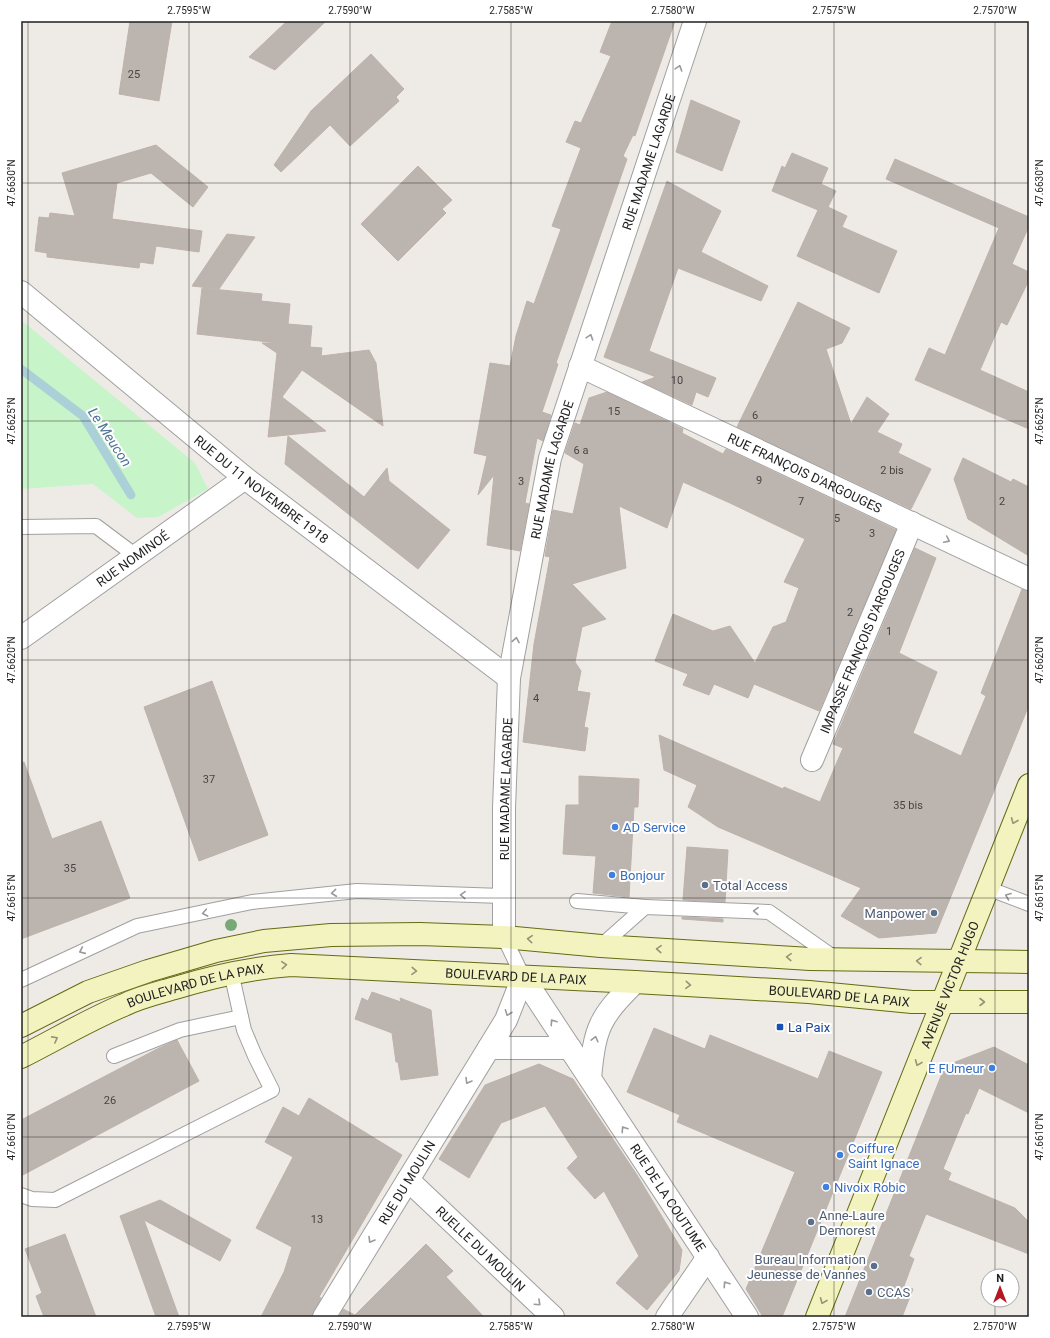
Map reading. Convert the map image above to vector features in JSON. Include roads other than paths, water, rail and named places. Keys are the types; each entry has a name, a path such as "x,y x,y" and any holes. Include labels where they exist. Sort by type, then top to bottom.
{"main road":[{"name":"AVENUE VICTOR HUGO","path":"817,1317 1029,785"},
{"name":"BOULEVARD DE LA PAIX","path":"21,1026 88,992 148,970 216,950 264,941 331,935 420,934 504,937 601,946 836,959 1029,962"},
{"name":"BOULEVARD DE LA PAIX","path":"21,1057 126,1004 164,991 231,972 291,965 809,992 912,1002 1029,1002"}],"street":[{"name":"RUE MADAME LAGARDE","path":"504,937 502,896 509,678 550,458 695,21"},
{"name":"RUE DU 11 NOVEMBRE 1918","path":"21,292 245,478 509,678"},
{"name":"RUE FRANÇOIS D'ARGOUGES","path":"580,366 1029,579"},
{"name":"RUE NOMINOÉ","path":"21,638 245,478"},
{"name":"IMPASSE FRANÇOIS D'ARGOUGES","path":"812,760 912,523"},
{"name":"RUE DU MOULIN","path":"324,1317 506,1020 523,977"},
{"name":"RUE DE LA COUTUME","path":"523,977 748,1317"},
{"path":"590,1078 593,1047 598,1027 605,1014 635,982"},
{"path":"489,1048 570,1048"},
{"name":"RUELLE DU MOULIN","path":"408,1180 553,1317"},
{"path":"667,1317 708,1257"}],"lane":[{"path":"21,527 96,526 136,556"},
{"path":"987,888 1029,904"},
{"path":"21,980 137,926 252,902 357,891 502,896"},
{"path":"577,901 645,907 769,912 836,959"},
{"path":"601,946 645,907"},
{"path":"504,937 523,977"},
{"path":"21,1194 32,1200 55,1200 272,1090 255,1056 241,1017 231,972"},
{"path":"114,1056 180,1030 241,1017"}],"waterway":[{"name":"Le Meucon","path":"21,369 83,416 131,495"}],"place":[{"name":"AD Service","path":"615,827"},
{"name":"Bonjour","path":"612,875"},
{"name":"Total Access","path":"705,885"},
{"name":"Manpower","path":"934,913"},
{"name":"La Paix","path":"780,1027"},
{"name":"E FUmeur","path":"992,1068"},
{"name":"Coiffure Saint Ignace","path":"840,1155"},
{"name":"Nivoix Robic","path":"826,1187"},
{"name":"Anne-Laure Demorest","path":"811,1222"},
{"name":"Bureau Information Jeunesse de Vannes","path":"874,1266"},
{"name":"CCAS","path":"869,1292"}]}
